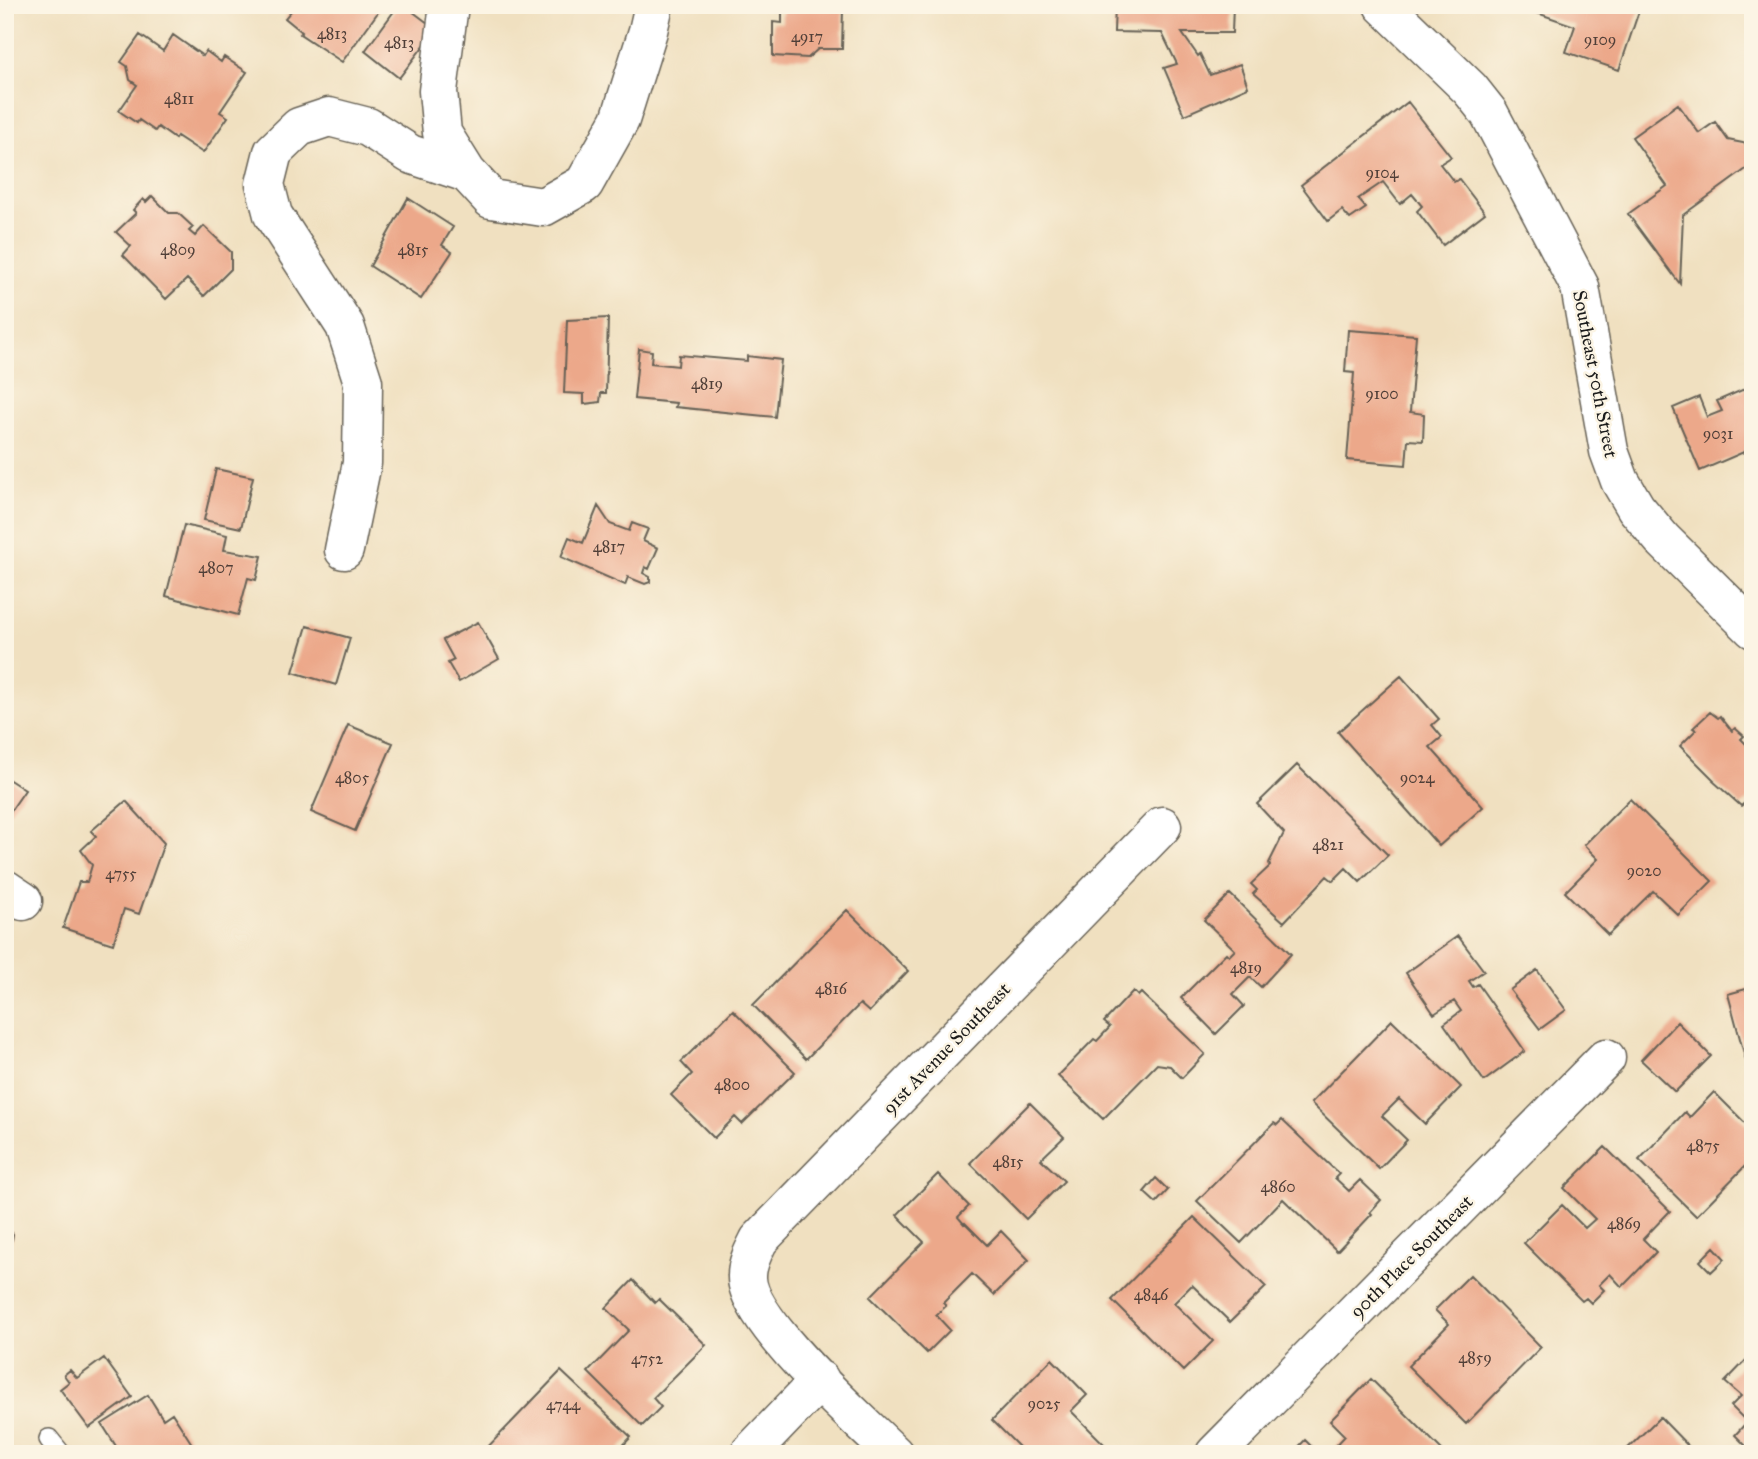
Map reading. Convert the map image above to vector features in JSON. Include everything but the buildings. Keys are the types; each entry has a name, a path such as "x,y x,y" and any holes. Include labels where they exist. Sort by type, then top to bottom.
{"street":[{"path":"449,5 438,91 442,133 467,173 491,199 543,207 584,184 620,120 649,31 654,5"},
{"name":"Southeast 50th Street","path":"1383,5 1470,89 1489,113 1580,287 1609,451 1625,490 1662,539 1753,629"},
{"path":"344,550 362,463 363,382 345,326 272,215 265,184 273,152 299,127 329,117 368,127 410,154 467,173"},
{"name":"91st Avenue Southeast","path":"820,1380 779,1340 755,1303 746,1278 751,1256 759,1240 1162,826"},
{"name":"90th Place Southeast","path":"1215,1454 1606,1058"},
{"path":"749,1454 820,1380 894,1454"}]}
